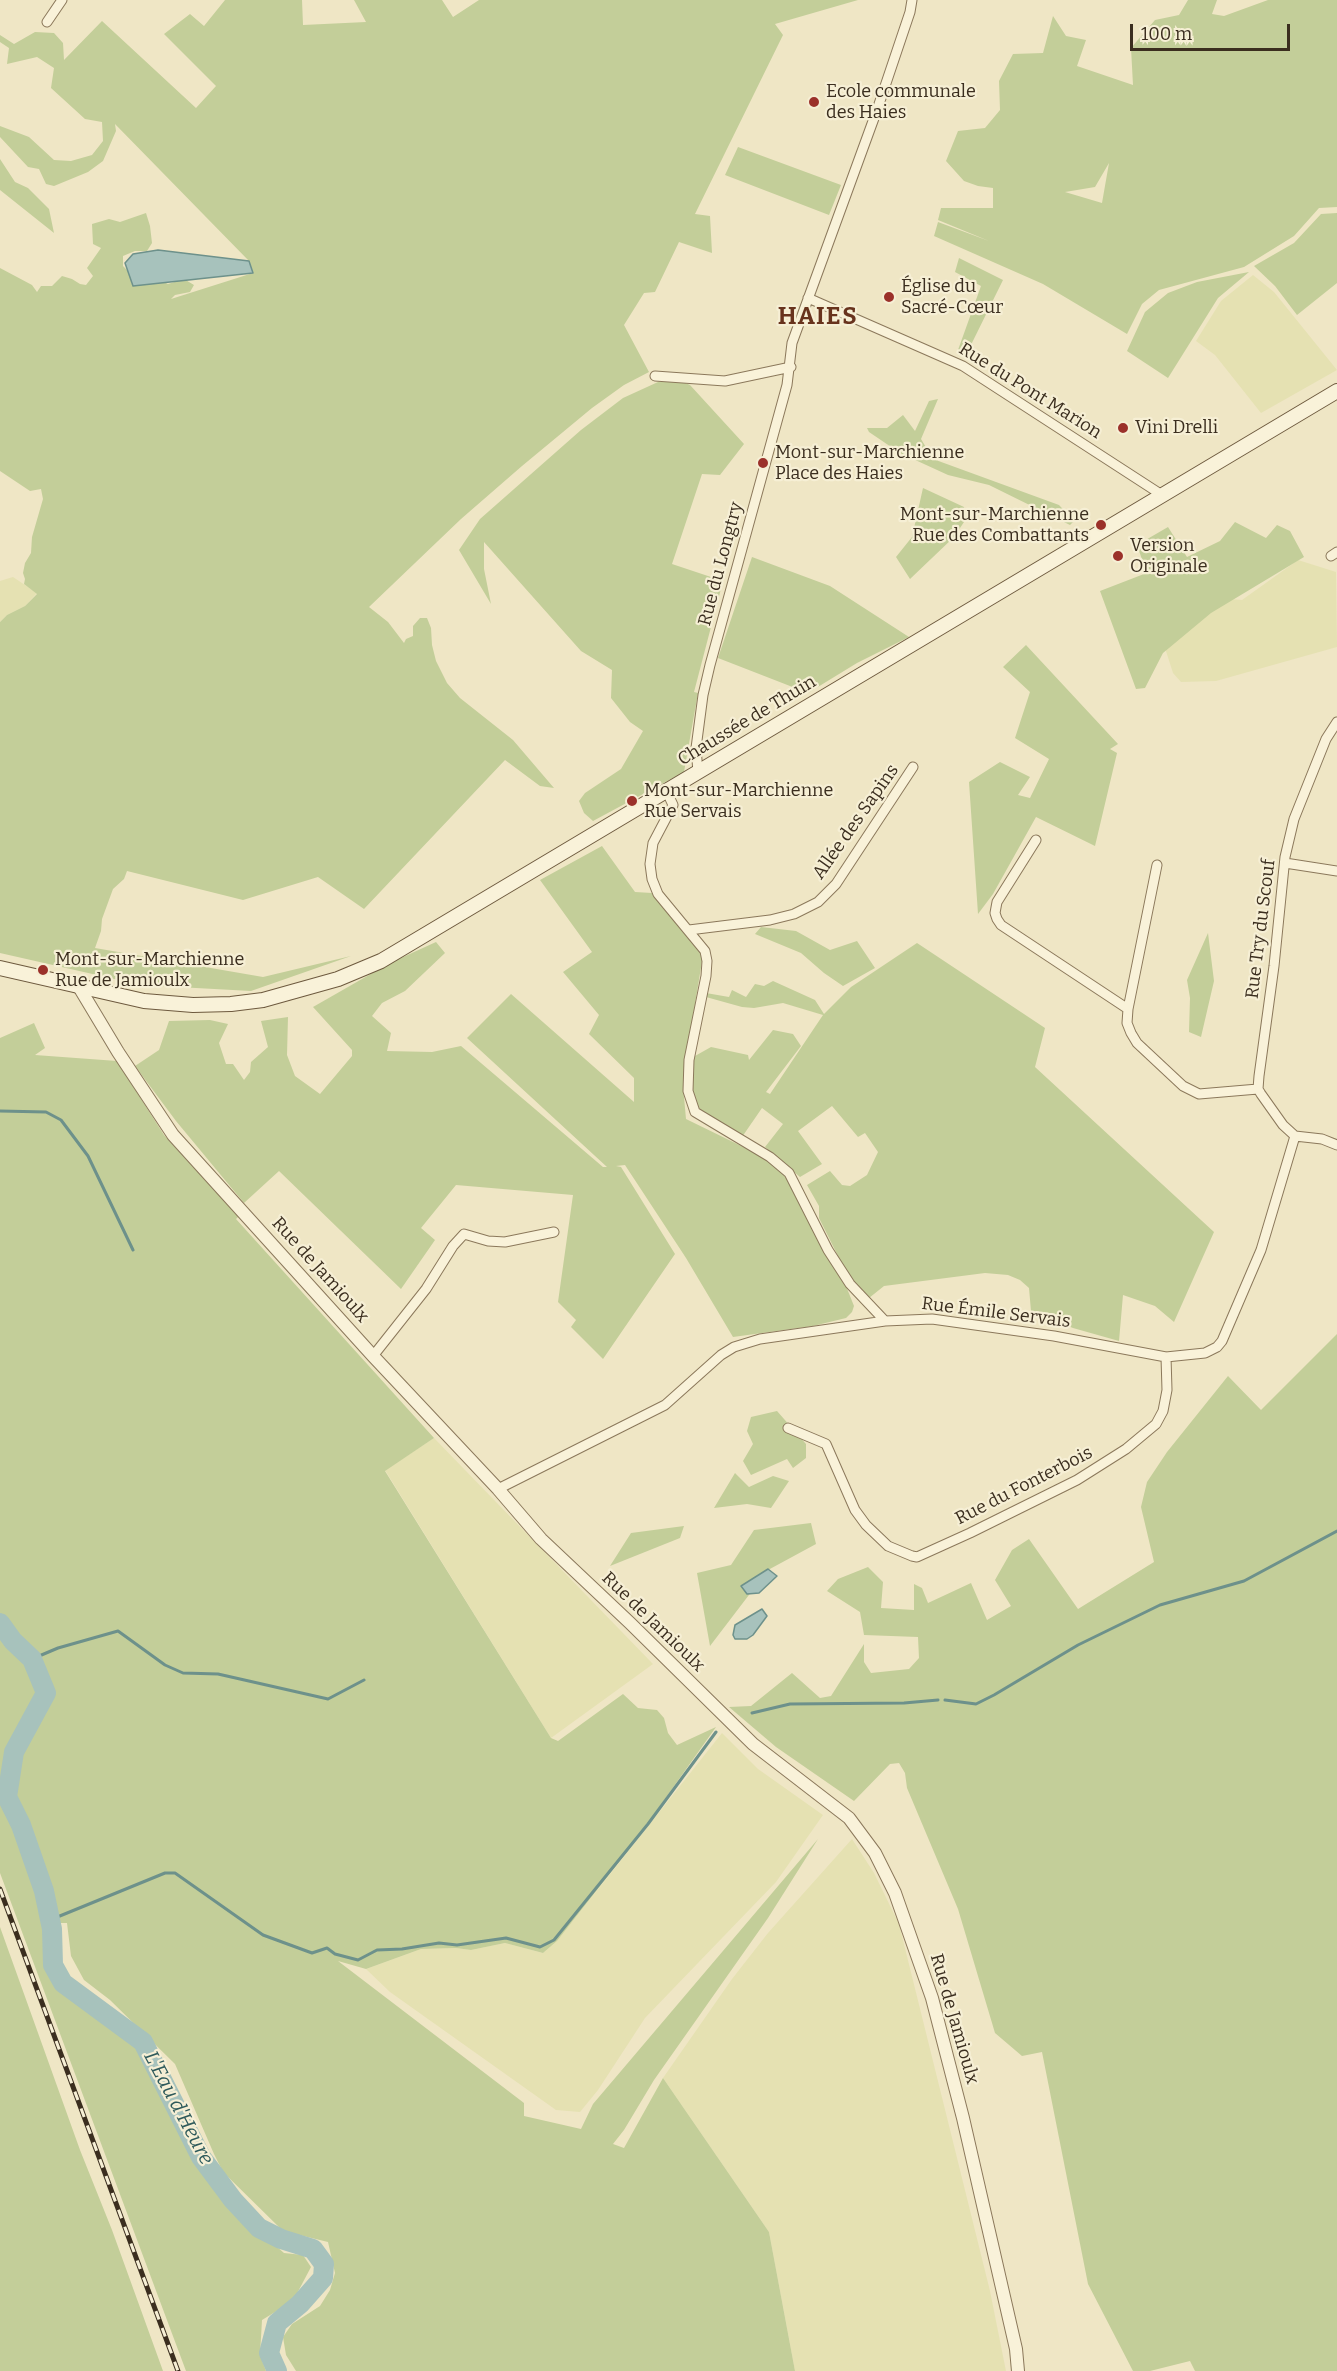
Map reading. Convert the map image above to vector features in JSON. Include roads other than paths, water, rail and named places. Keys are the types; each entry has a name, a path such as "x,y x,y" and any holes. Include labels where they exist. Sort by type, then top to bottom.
{"main road":[{"name":"Chaussée de Thuin","path":"0,968 144,1001 193,1005 263,1000 338,979 381,960 1337,391"}],"street":[{"path":"47,22 62,0"},
{"name":"Rue du Longtry","path":"698,772 696,748 703,694 791,367 792,343 877,110 912,0"},
{"name":"Rue du Pont Marion","path":"808,298 963,366 1162,495"},
{"path":"655,375 725,381 791,367"},
{"name":"Rue Try du Scouf","path":"1258,1089 1285,863 1294,819 1326,739 1337,723"},
{"name":"Allée des Sapins","path":"689,930 770,920 794,914 818,902 836,884 913,767"},
{"path":"666,790 673,806 653,843 650,864 651,879 658,894 705,951 707,961 689,1060 688,1091 692,1109 709,1122 782,1165 794,1180 828,1250 844,1275 885,1321"},
{"path":"1036,840 997,902 995,913 997,919 1001,925 1128,1009"},
{"path":"1285,863 1337,871"},
{"path":"1157,865 1128,1009 1127,1023 1137,1043 1183,1086 1199,1094 1258,1089 1283,1125 1295,1136 1322,1139 1337,1145"},
{"name":"Rue de Jamioulx","path":"79,987 118,1052 174,1135 541,1539 753,1744 849,1818 874,1852 895,1893 932,1998 963,2118 1016,2349 1017,2371"},
{"path":"1166,1356 1205,1353 1217,1347 1222,1341 1261,1250 1295,1136"},
{"path":"373,1356 426,1289 453,1246 464,1234 488,1241 505,1242 554,1232"},
{"name":"Rue Émile Servais","path":"498,1489 665,1404 721,1355 734,1347 760,1339 885,1321 932,1319 1054,1336 1166,1356"},
{"name":"Rue du Fonterbois","path":"788,1428 826,1444 855,1510 866,1525 888,1546 905,1555 917,1557 1077,1480 1144,1437 1156,1424 1163,1411 1167,1390 1166,1356"}],"water":[{"path":"158,250 249,261 253,273 133,286 125,263 133,254"},
{"path":"768,1569 777,1576 759,1593 747,1594 741,1586"},
{"path":"762,1609 767,1616 753,1635 747,1639 735,1639 733,1635 735,1625"}],"waterway":[{"path":"0,1111 46,1112 61,1120 88,1156 133,1250"},
{"path":"945,1700 976,1704 1078,1645 1160,1605 1244,1581 1337,1531"},
{"name":"L'Eau d'Heure","path":"0,1623 13,1641 32,1659 46,1693 14,1752 7,1797 21,1825 44,1891 52,1929 53,1965 63,1983 143,2042 201,2157 233,2200 259,2228 281,2239 313,2249 324,2264 323,2278 300,2304 277,2323 269,2353 277,2371"},
{"path":"32,1659 58,1648 118,1631 165,1665 183,1673 218,1674 328,1699 364,1680"},
{"path":"752,1713 790,1704 904,1703 938,1700"},
{"path":"50,1920 165,1873 175,1873 263,1935 312,1953 327,1948 335,1954 358,1960 377,1950 402,1949 439,1943 457,1945 506,1938 540,1947 554,1940 648,1824 716,1732"}],"railway":[{"path":"0,1889 178,2371"}],"place":[{"name":"Ecole communale des Haies","path":"814,102"},
{"name":"Église du Sacré-Cœur","path":"889,297"},
{"name":"Vini Drelli","path":"1123,428"},
{"name":"Mont-sur-Marchienne Place des Haies","path":"763,463"},
{"name":"Mont-sur-Marchienne Rue des Combattants","path":"1101,525"},
{"name":"Version Originale","path":"1118,556"},
{"name":"Mont-sur-Marchienne Rue Servais","path":"632,801"},
{"name":"Mont-sur-Marchienne Rue de Jamioulx","path":"43,970"}],"district":[{"name":"HAIES","path":"818,317"}]}
